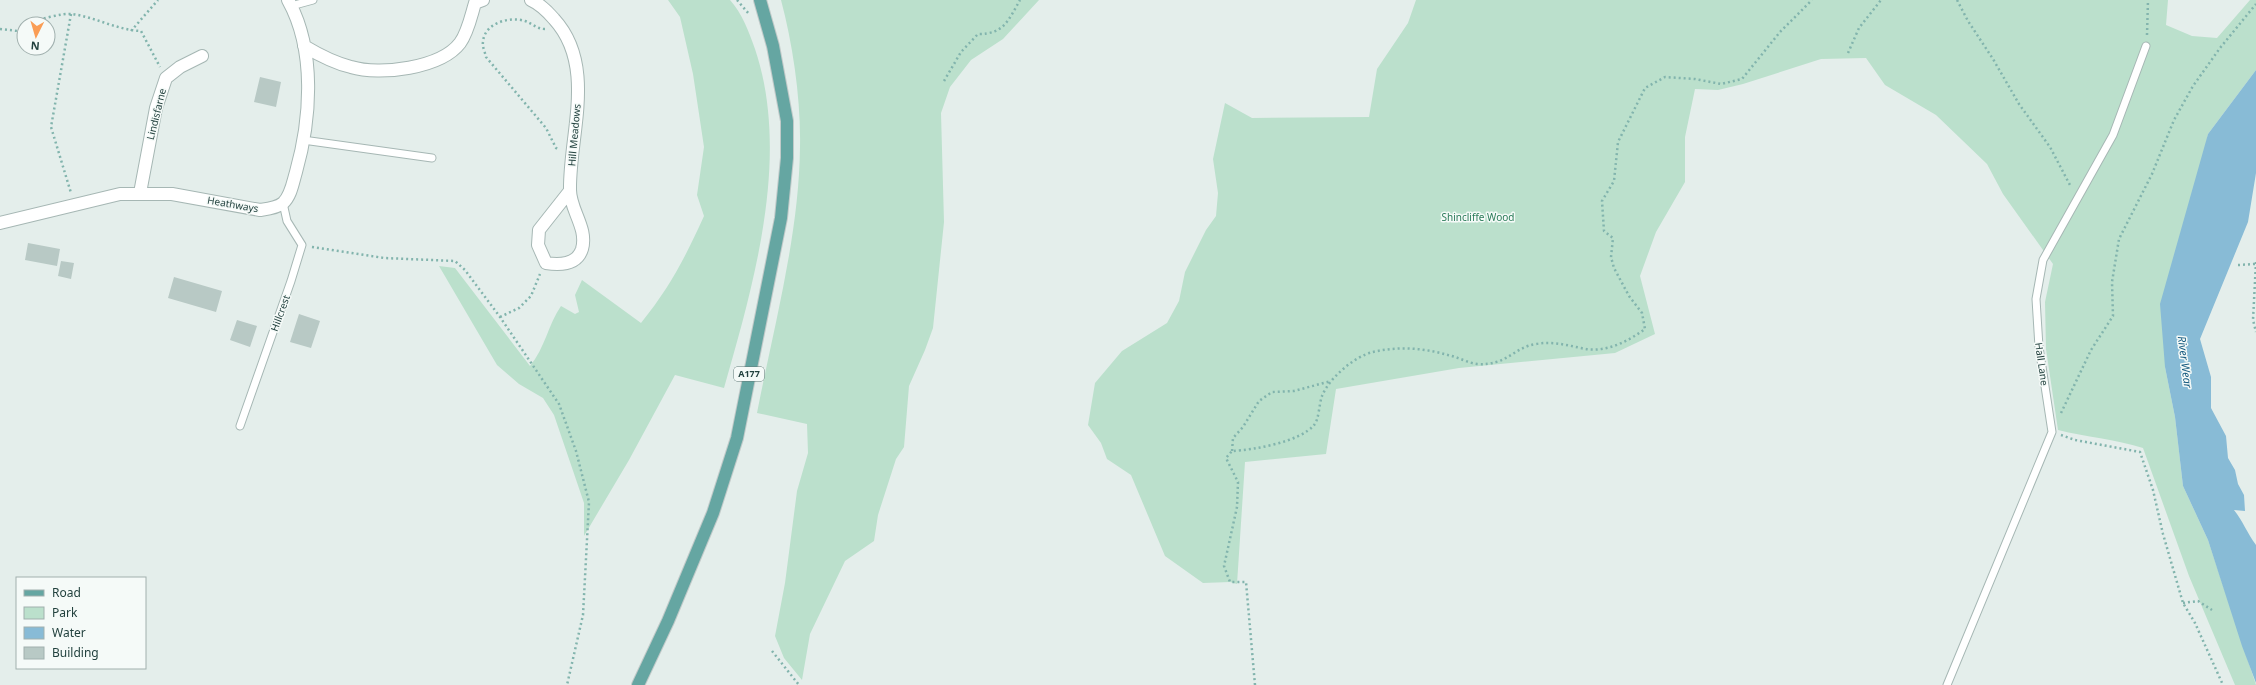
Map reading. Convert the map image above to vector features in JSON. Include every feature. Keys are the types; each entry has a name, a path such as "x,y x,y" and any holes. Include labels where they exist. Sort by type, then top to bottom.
{"main road":[{"name":"A177","path":"638,685 668,621 707,527 736,438 781,218 787,158 787,121 773,46 760,0"}],"street":[{"name":"Hill Meadows","path":"531,0 546,10 563,29 572,49 577,75 578,112 570,192 583,231 582,250 571,261 560,266 546,263 538,245 539,230 570,192"},
{"path":"304,46 325,58 352,68 383,71 423,65 448,54 460,43 468,28 478,1"},
{"path":"283,203 291,190 302,140 307,75 304,46 289,3"},
{"name":"Lindisfarne","path":"140,193 156,108 166,78 180,67 202,56"},
{"name":"Heathways","path":"0,223 120,194 172,194 260,210 271,208 283,203"}],"lane":[{"path":"289,3 313,0"},
{"name":"Hall Lane","path":"2052,432 2039,347 2036,299 2043,260 2113,135 2146,46"},
{"path":"302,140 432,158"},
{"path":"283,203 286,221 302,245"},
{"name":"Hillcrest","path":"240,426 291,281 302,245"},
{"path":"1947,685 2052,432"}],"path":[{"path":"131,31 158,0"},
{"path":"944,81 961,52 978,34 993,34 1004,25 1020,0"},
{"path":"1232,451 1250,450 1302,435 1315,424 1323,394 1332,380 1357,359 1372,352 1394,349 1423,350 1476,364 1495,363 1511,357 1524,347 1536,344 1566,344 1582,349 1607,348 1628,341 1645,329 1642,313 1629,296 1614,268 1611,257 1613,238 1604,231 1602,201 1614,181 1618,142 1645,88 1665,77 1695,79 1721,84 1742,79 1780,32 1812,0"},
{"path":"1848,53 1859,28 1881,0"},
{"path":"1957,0 1968,21 1993,58 2019,104 2050,147 2068,182"},
{"path":"2146,46 2148,0"},
{"path":"2223,685 2195,623 2183,604 2163,534 2153,490 2140,452 2075,440 2052,432 2091,350 2113,316 2112,282 2119,239 2152,174 2174,120 2193,86 2220,48 2256,4"},
{"path":"71,14 51,127 75,204"},
{"path":"56,17 71,14 131,31 141,31 151,47 166,78"},
{"path":"563,29 540,29 526,21 503,21 493,25 484,34 482,43 486,57 546,128 556,148 573,153"},
{"path":"0,29 16,31"},
{"path":"302,245 384,258 455,261 465,270 500,317 559,404 576,450 589,502 583,615 567,685"},
{"path":"2238,265 2256,263 2253,320 2256,332"},
{"path":"500,317 519,308 531,296 539,275"},
{"path":"1255,685 1246,582 1230,582 1224,566 1237,507 1238,482 1226,458 1232,451 1233,438 1243,427 1259,401 1272,392 1294,391 1332,380"},
{"path":"2183,604 2198,601 2212,610"},
{"path":"772,651 799,685"}],"green space":[{"path":"668,0 730,0 742,17 748,29 755,49 765,90 770,132 769,176 764,219 747,306 724,388 675,375 629,460 584,536 584,503 554,415 543,398 519,384 497,365 439,266 455,268 530,366 539,352 561,306 575,314 579,312 575,295 582,280 641,323 669,284 704,216 697,195 704,147 693,74 680,17"},
{"path":"781,0 1039,0 1003,39 971,60 950,87 941,113 944,222 933,328 909,386 904,447 896,459 878,515 874,541 845,561 810,634 802,680 784,658 775,636 785,583 797,491 808,453 807,424 757,413 790,247 799,180 800,129 798,92 793,54"},
{"name":"Shincliffe Wood","path":"1416,0 2168,0 2166,25 2192,36 2217,38 2250,0 2256,0 2256,70 2208,134 2165,367 2175,417 2183,486 2208,540 2256,685 2235,685 2189,576 2143,448 2122,442 2058,430 2046,349 2045,302 2053,264 2003,194 1987,164 1936,115 1885,85 1866,58 1821,59 1743,84 1718,90 1695,89 1685,137 1685,182 1656,232 1640,276 1655,334 1615,353 1459,368 1336,389 1326,454 1245,462 1237,584 1230,582 1203,583 1165,556 1131,475 1107,459 1101,443 1088,425 1095,383 1122,351 1167,323 1179,301 1185,272 1206,230 1216,216 1218,193 1213,159 1225,103 1252,118 1369,117 1377,69 1408,23"}],"water":[{"name":"River Wear","path":"2256,70 2256,173 2248,222 2200,339 2211,377 2211,408 2226,436 2228,458 2235,470 2238,484 2244,495 2245,511 2234,510 2256,545 2256,683 2242,646 2208,540 2183,486 2175,417 2165,367 2160,304 2208,134"}],"building":[{"path":"260,77 281,82 276,107 254,102"},
{"path":"28,243 60,249 57,266 25,260"},
{"path":"61,261 74,263 71,279 58,276"},
{"path":"174,277 222,291 216,312 168,298"},
{"path":"299,314 320,321 311,348 290,342"},
{"path":"237,320 257,326 250,347 230,340"}]}
